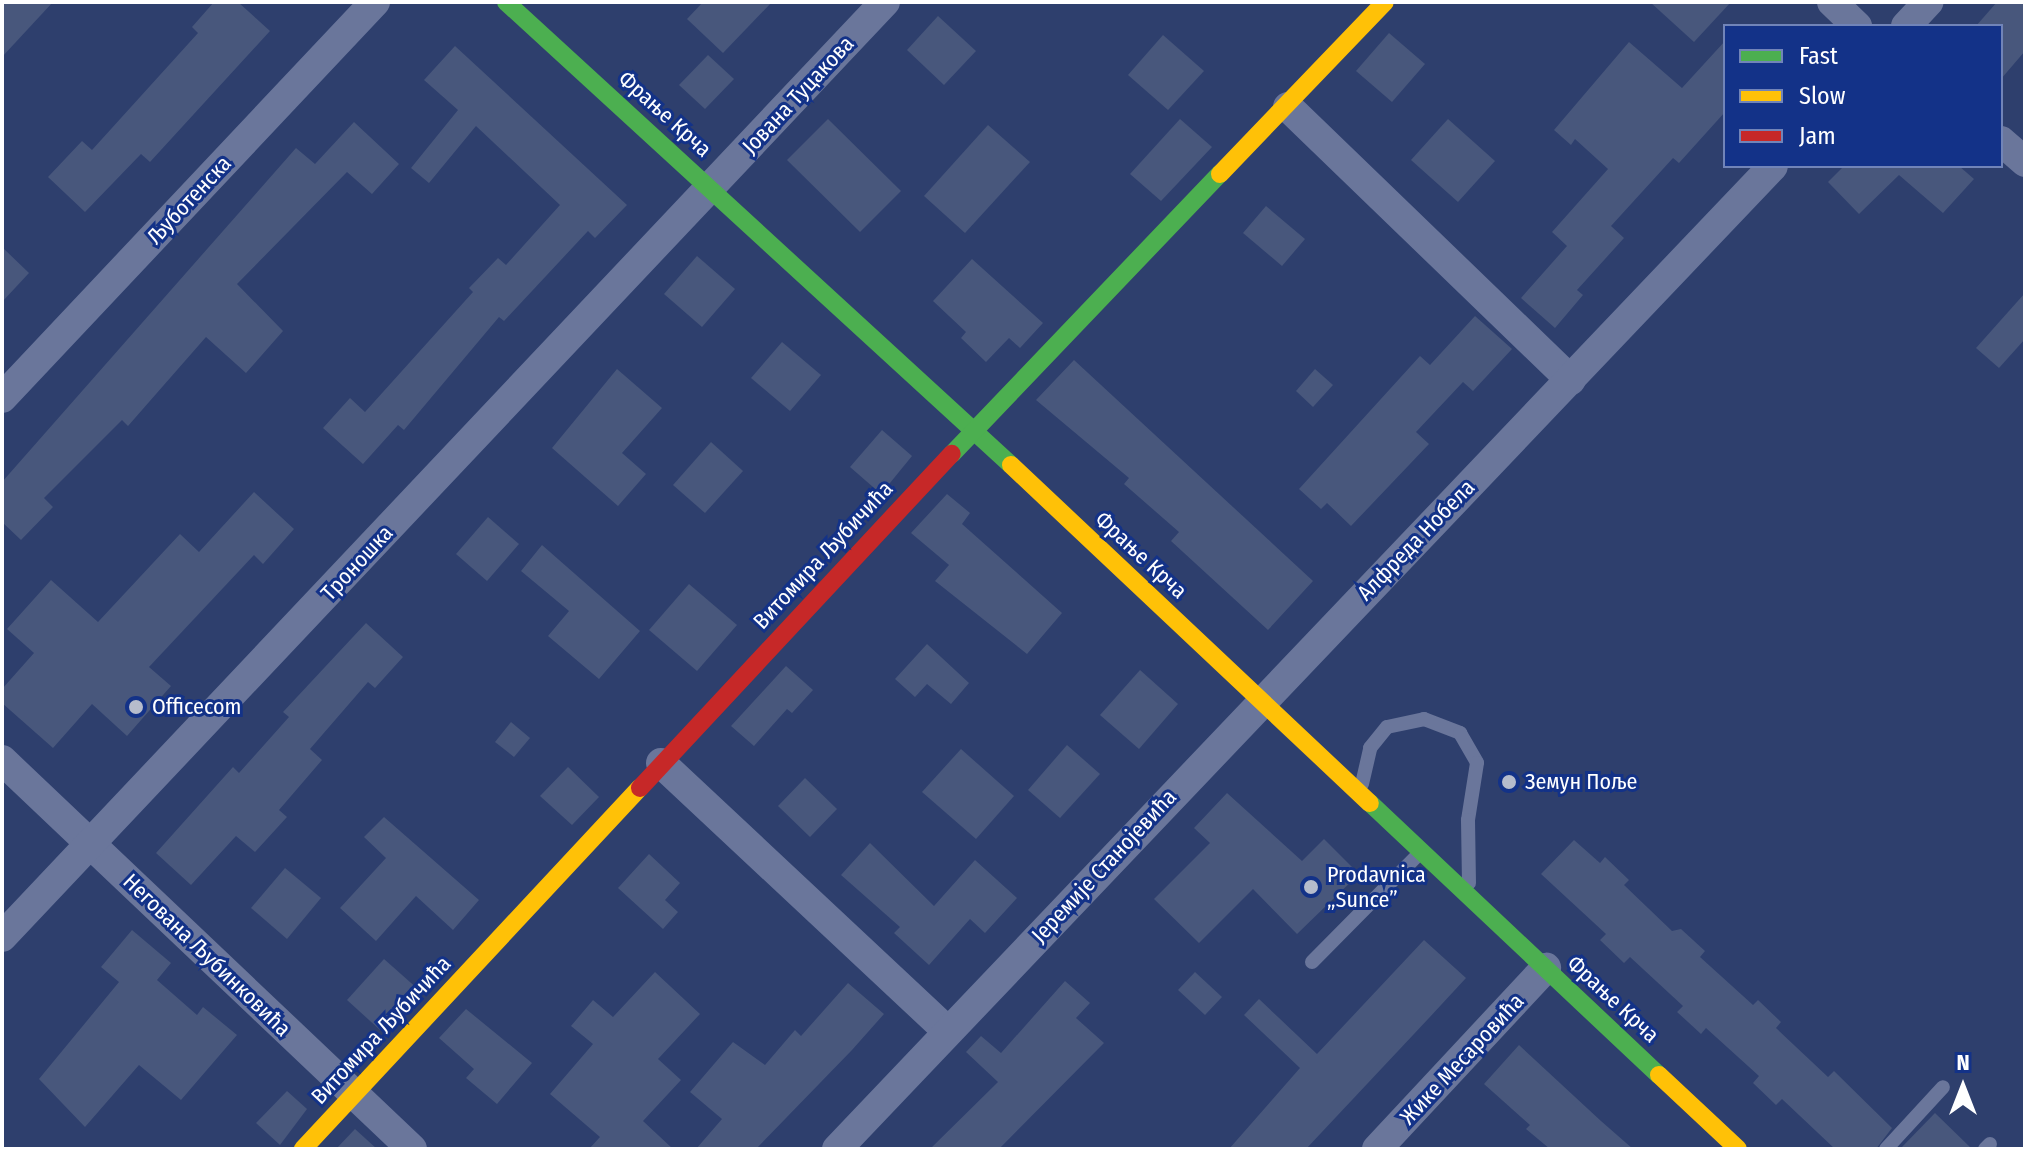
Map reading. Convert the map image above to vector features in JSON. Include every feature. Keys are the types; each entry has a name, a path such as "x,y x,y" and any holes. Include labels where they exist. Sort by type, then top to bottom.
{"street":[{"name":"Љуботенска","path":"2,398 375,2"},
{"name":"Фрање Крча","path":"506,2 974,430 1738,1149"},
{"name":"Јована Туцакова","path":"711,188 885,2"},
{"name":"Витомира Љубичића","path":"303,1149 974,430 1288,107 1385,2"},
{"path":"1832,2 1855,24"},
{"path":"1908,24 1928,2"},
{"path":"1288,107 1571,380"},
{"path":"2003,143 2025,162"},
{"name":"Алфреда Нобела","path":"1260,700 1571,380 1771,168"},
{"name":"Троношка","path":"2,937 711,188"},
{"name":"Јеремије Станојевића","path":"837,1149 1260,700"},
{"name":"Негована Љубинковића","path":"2,760 412,1149"},
{"path":"661,763 948,1032"},
{"name":"Жике Месаровића","path":"1377,1149 1546,968"}],"lane":[{"path":"1362,796 1365,759 1387,727 1424,719 1452,728 1470,741 1477,763 1467,829 1471,898"},
{"path":"1312,962 1421,852"},
{"path":"1886,1149 1943,1087"}],"building":[{"path":"2,2 53,2 2,57"},
{"path":"214,2 238,2 270,31 150,162 141,154 85,212 48,177 82,141 92,150 198,33 192,27"},
{"path":"703,2 772,2 723,53 687,19"},
{"path":"1650,2 1731,2 1694,42"},
{"path":"1997,2 2025,2 2025,51 2003,77 2003,24 1978,24"},
{"path":"938,16 976,51 944,85 907,50"},
{"path":"1389,33 1425,64 1392,102 1356,71"},
{"path":"1163,35 1204,71 1168,110 1128,75"},
{"path":"1629,42 1682,88 1723,43 1723,114 1679,163 1673,158 1611,226 1624,238 1577,290 1583,295 1555,328 1521,298 1567,246 1552,232 1608,169 1575,139 1571,145 1554,130"},
{"path":"455,46 627,205 595,238 588,231 504,321 499,317 404,430 398,425 363,464 323,428 350,398 365,412 473,292 469,288 498,258 506,265 560,205 476,126 429,183 411,168 458,110 424,80"},
{"path":"708,55 734,79 705,109 679,85"},
{"path":"828,119 901,191 860,232 787,160"},
{"path":"1180,119 1212,147 1161,201 1130,174"},
{"path":"1448,119 1495,161 1458,202 1411,160"},
{"path":"354,122 399,164 372,194 347,172 237,284 283,331 246,373 206,337 128,426 122,420 44,498 53,507 21,540 2,522 2,482 296,148 315,164"},
{"path":"988,125 1030,162 965,233 924,196"},
{"path":"1842,168 1961,168 1974,179 1943,213 1899,175 1859,214 1828,182"},
{"path":"1266,206 1305,239 1282,266 1243,233"},
{"path":"2,247 29,273 2,302"},
{"path":"697,256 735,289 702,327 664,294"},
{"path":"972,259 1043,323 1020,348 1009,338 986,362 961,338 966,332 933,301"},
{"path":"2025,293 2025,339 1999,368 1976,348"},
{"path":"1475,316 1512,349 1473,391 1463,382 1416,432 1429,444 1351,526 1327,503 1321,509 1299,489 1420,356 1430,365"},
{"path":"782,342 821,375 790,411 751,378"},
{"path":"1074,360 1313,581 1268,630 1171,541 1179,532 1124,484 1129,478 1036,400"},
{"path":"617,369 662,408 622,453 646,474 618,506 552,448"},
{"path":"1315,369 1333,385 1313,407 1296,391"},
{"path":"882,430 912,456 881,494 850,467"},
{"path":"711,442 743,471 705,513 673,485"},
{"path":"254,492 294,529 263,564 254,555 149,667 171,686 127,736 92,704 53,748 2,703 2,689 34,653 7,629 51,580 98,622 180,534 199,552"},
{"path":"947,494 970,513 962,524 1062,613 1027,654 935,581 949,565 911,533"},
{"path":"488,517 519,544 487,581 456,554"},
{"path":"542,545 640,631 599,679 548,636 569,611 521,571"},
{"path":"689,584 737,625 697,671 649,630"},
{"path":"366,623 403,657 375,688 368,682 310,749 322,760 279,810 287,817 255,852 236,836 191,885 156,853 233,767 239,773 289,717 283,712"},
{"path":"927,644 969,683 951,704 927,684 915,697 895,679"},
{"path":"786,666 813,690 792,713 787,709 754,746 731,726"},
{"path":"1140,670 1178,704 1139,749 1100,715"},
{"path":"511,722 530,738 514,757 495,742"},
{"path":"1067,745 1100,774 1060,818 1028,790"},
{"path":"961,749 1014,796 976,839 922,792"},
{"path":"568,767 599,797 572,825 540,796"},
{"path":"805,778 837,809 810,837 778,806"},
{"path":"1227,793 1302,861 1324,839 1359,874 1297,934 1253,889 1199,943 1154,899 1210,843 1194,828"},
{"path":"384,817 479,900 453,930 416,896 376,941 340,908 386,858 364,837"},
{"path":"1574,840 1600,863 1605,857 1629,880 1624,885 1672,931 1681,929 1705,951 1700,957 1753,1005 1758,1000 1781,1022 1776,1028 1828,1077 1834,1071 1892,1128 1876,1149 1835,1149 1782,1099 1776,1105 1753,1083 1759,1076 1706,1028 1701,1034 1677,1012 1683,1006 1630,957 1624,963 1600,940 1606,934 1541,874"},
{"path":"870,843 934,906 975,860 1017,898 985,933 970,919 929,965 894,933 900,927 841,875"},
{"path":"649,854 680,883 665,900 678,912 663,929 618,888"},
{"path":"285,868 321,898 287,939 251,908"},
{"path":"132,930 171,963 157,980 197,1015 203,1007 237,1035 181,1100 139,1065 85,1127 39,1079 119,982 101,967"},
{"path":"1424,940 1466,978 1429,1018 1306,1149 1229,1149 1300,1068 1244,1015 1259,999 1317,1054"},
{"path":"384,959 419,990 380,1030 347,1000"},
{"path":"655,972 700,1014 658,1059 681,1080 643,1121 673,1149 589,1149 600,1137 550,1094 593,1044 571,1026 593,1000 613,1017"},
{"path":"1195,972 1222,997 1205,1015 1178,990"},
{"path":"1065,981 1090,1003 1076,1018 1104,1043 999,1149 930,1149 998,1082 966,1052 981,1036 1001,1053"},
{"path":"848,983 884,1014 852,1050 756,1149 696,1149 722,1119 690,1092 733,1042 765,1065 795,1030 801,1036"},
{"path":"466,1009 532,1063 497,1104 466,1078 474,1069 439,1038"},
{"path":"1519,1045 1633,1149 1550,1149 1526,1129 1530,1125 1484,1084"},
{"path":"287,1091 307,1109 280,1145 256,1123"},
{"path":"1935,1113 1972,1149 1900,1149"},
{"path":"355,1129 377,1149 336,1149"}],"traffic: fast":[{"path":"506,2 1011,465"},
{"path":"952,454 1220,174"},
{"path":"1370,803 1659,1075"}],"traffic: slow":[{"path":"1220,174 1385,2"},
{"path":"1011,465 1370,803"},
{"path":"303,1149 640,788"},
{"path":"1659,1075 1738,1149"}],"traffic: jam":[{"path":"640,788 952,454"}],"place":[{"name":"Officecom","path":"136,707"},
{"name":"Земун Поље","path":"1509,782"},
{"name":"Prodavnica „Sunce”","path":"1311,887"}]}
